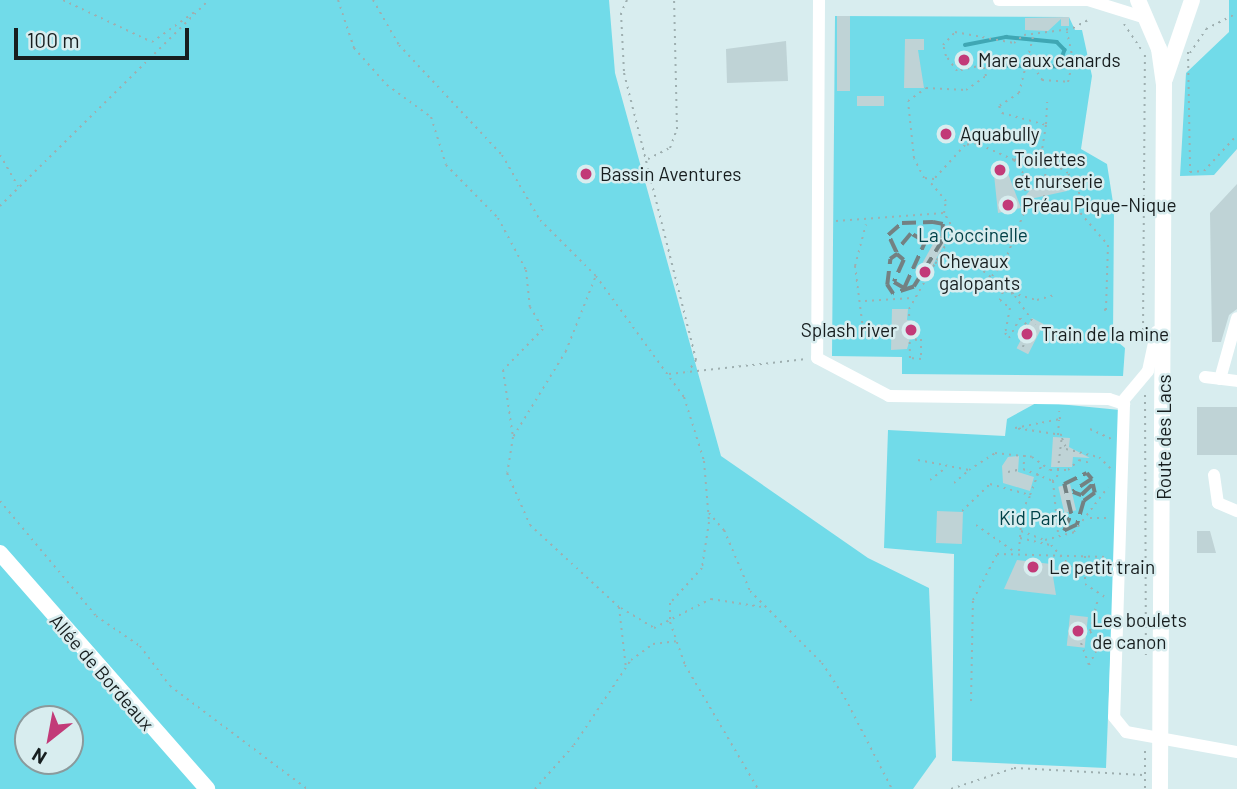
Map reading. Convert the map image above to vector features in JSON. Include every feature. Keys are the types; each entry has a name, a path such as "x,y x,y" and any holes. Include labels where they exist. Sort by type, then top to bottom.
{"main road":[{"name":"Route des Lacs","path":"1138,0 1164,84 1160,789"},
{"name":"Route des Lacs","path":"1164,84 1192,0"},
{"path":"1145,20 1169,30 1185,22"},
{"name":"Allée de Bordeaux","path":"0,553 207,789"}],"street":[{"path":"825,0 817,0 817,358 889,396 1122,402"},
{"path":"999,0 1089,0 1119,8 1145,20"},
{"path":"1122,402 1151,363 1164,281"},
{"path":"1220,379 1237,318"},
{"path":"1205,377 1237,381"},
{"path":"1122,402 1128,426 1114,717 1126,732 1161,736 1237,752"},
{"path":"1214,475 1217,503 1237,511"}],"path":[{"path":"64,0 152,42 202,6"},
{"path":"0,206 209,0"},
{"path":"338,0 354,48 387,85 431,117 446,165 498,218 526,270 530,307 543,329 503,370 513,437 507,473 522,514 619,607 654,628 711,599 763,607"},
{"path":"373,0 399,45 450,93 502,155 540,220 596,276 684,397 701,449 708,512 702,568 670,603 670,622 676,641 758,789"},
{"path":"627,0 621,13 624,73 696,359 688,372"},
{"path":"646,160 670,148 677,129 674,0"},
{"path":"1119,8 1143,52"},
{"path":"1190,53 1206,29 1237,13"},
{"path":"914,330 915,340 922,339 921,359 910,358 909,321 914,298 954,230 943,213 946,201 914,158 908,101 926,88 967,90 986,76 987,68 977,63 957,71 946,56 947,39 961,31 996,43 1070,29 1088,20"},
{"path":"1025,55 1042,80 1068,82 1073,60 1070,29"},
{"path":"1034,36 1025,55 1019,93 1001,100 999,111 1046,125"},
{"path":"1044,202 1046,160 1042,150 1046,102"},
{"path":"928,180 975,143 1014,160 1023,173 1027,205 1005,261 992,276"},
{"path":"1014,160 1042,150"},
{"path":"0,155 19,187"},
{"path":"1046,160 1081,188 1076,208"},
{"path":"1027,205 1044,202 1076,208 1108,245 1106,310 1100,309"},
{"path":"835,221 866,223 905,212 943,213"},
{"path":"864,337 864,301 855,266 866,223"},
{"path":"941,243 946,246"},
{"path":"934,264 965,261 992,276 1003,291 1025,307 1029,320 1035,325"},
{"path":"923,282 924,272"},
{"path":"513,437 566,351 596,276"},
{"path":"1003,291 1037,300 1054,295"},
{"path":"1003,291 1000,300 1010,308 1005,333 1009,338 1020,318 1027,325"},
{"path":"864,301 914,298"},
{"path":"1023,347 1029,320"},
{"path":"909,321 913,322"},
{"path":"669,374 817,358"},
{"path":"1045,410 1062,413 1058,435"},
{"path":"1059,419 1015,428 1058,435 1066,449"},
{"path":"1060,470 1062,438"},
{"path":"1062,455 1066,449"},
{"path":"1066,449 1099,457 1112,472"},
{"path":"954,484 969,470 995,453 1025,455 1060,470"},
{"path":"1023,469 1025,455"},
{"path":"918,460 944,468 969,470"},
{"path":"1058,534 1052,481 1060,470 1079,460 1090,463"},
{"path":"1019,551 1030,495 1043,463"},
{"path":"930,480 944,468"},
{"path":"1008,472 1023,469 1052,481"},
{"path":"1021,531 1045,540 1058,534 1074,532 1089,518 1111,481"},
{"path":"962,511 990,484 1030,495"},
{"path":"0,501 96,616 140,646 170,686 307,789"},
{"path":"708,512 763,607 822,663 892,789"},
{"path":"1089,518 1105,518"},
{"path":"976,525 1012,550 1116,557"},
{"path":"1020,538 1051,545 1058,555 1085,573"},
{"path":"971,701 973,600 988,564 1012,550"},
{"path":"1085,556 1085,584 1098,597 1114,597"},
{"path":"1081,643 1089,665 1099,645 1090,628 1098,597"},
{"path":"619,607 626,668"},
{"path":"1083,626 1090,628"},
{"path":"535,789 574,745 626,668 661,642 676,641"},
{"path":"951,789 1014,768 1144,775 1146,789"}],"green space":[{"path":"0,0 609,0 615,73 721,456 868,558 929,588 936,757 913,789 0,789"},
{"path":"1229,0 1237,0 1237,149 1214,175 1180,176 1186,73 1229,32"},
{"name":"La Coccinelle","path":"835,16 1069,17 1075,30 1082,30 1092,76 1081,149 1107,164 1114,209 1113,338 1125,348 1123,376 902,374 902,357 832,356"},
{"name":"Kid Park","path":"1038,402 1120,410 1106,768 952,761 954,554 884,548 888,430 1005,436 1007,419"}],"building":[{"path":"837,16 850,16 850,91 837,91"},
{"path":"1069,17 1069,26 1061,26 1061,19 1048,31 1025,30 1025,18"},
{"path":"905,39 924,39 924,50 918,50 924,88 904,88"},
{"path":"786,41 788,81 727,83 726,49"},
{"path":"857,96 884,96 884,106 857,106"},
{"path":"1004,163 1021,208 998,213 993,165"},
{"path":"1065,184 1067,191 1021,201 1031,189"},
{"path":"1237,184 1237,309 1229,315 1221,342 1212,342 1210,213"},
{"path":"938,235 947,240 925,279 916,274"},
{"path":"892,309 908,309 907,320 915,321 907,349 891,350"},
{"path":"1032,318 1044,324 1028,354 1017,348"},
{"path":"1197,407 1237,407 1237,455 1197,455"},
{"path":"1053,437 1070,438 1069,447 1090,458 1073,457 1072,467 1051,467"},
{"path":"1019,456 1018,472 1034,477 1030,491 1003,483 1002,466 1008,457"},
{"path":"1070,484 1076,510 1064,513 1058,487"},
{"path":"937,511 963,512 962,544 936,543"},
{"path":"1197,531 1210,531 1216,553 1197,553"},
{"path":"1017,560 1051,564 1056,595 1004,589"},
{"name":"Les boulets de canon","path":"1070,615 1088,617 1085,648 1067,646"}],"waterway":[{"path":"965,45 1006,37 1057,42 1065,50 1059,67 994,66"}],"railway":[{"path":"933,222 943,224 943,240 914,287 893,294 887,285 890,259 897,254 904,260 894,282 904,288 925,242 911,234 896,252 888,235 902,223 933,222"},
{"path":"1087,473 1092,479 1073,492 1081,495 1093,484 1095,493 1084,501 1077,525 1064,531 1071,514 1064,484 1087,473"}],"place":[{"name":"Mare aux canards","path":"964,60"},
{"name":"Aquabully","path":"946,134"},
{"name":"Toilettes et nurserie","path":"1000,170"},
{"name":"Bassin Aventures","path":"586,174"},
{"name":"Préau Pique-Nique","path":"1008,205"},
{"name":"Chevaux galopants","path":"925,272"},
{"name":"Splash river","path":"911,330"},
{"name":"Train de la mine","path":"1027,334"},
{"name":"Le petit train","path":"1033,567"},
{"name":"Les boulets de canon","path":"1078,631"}]}
